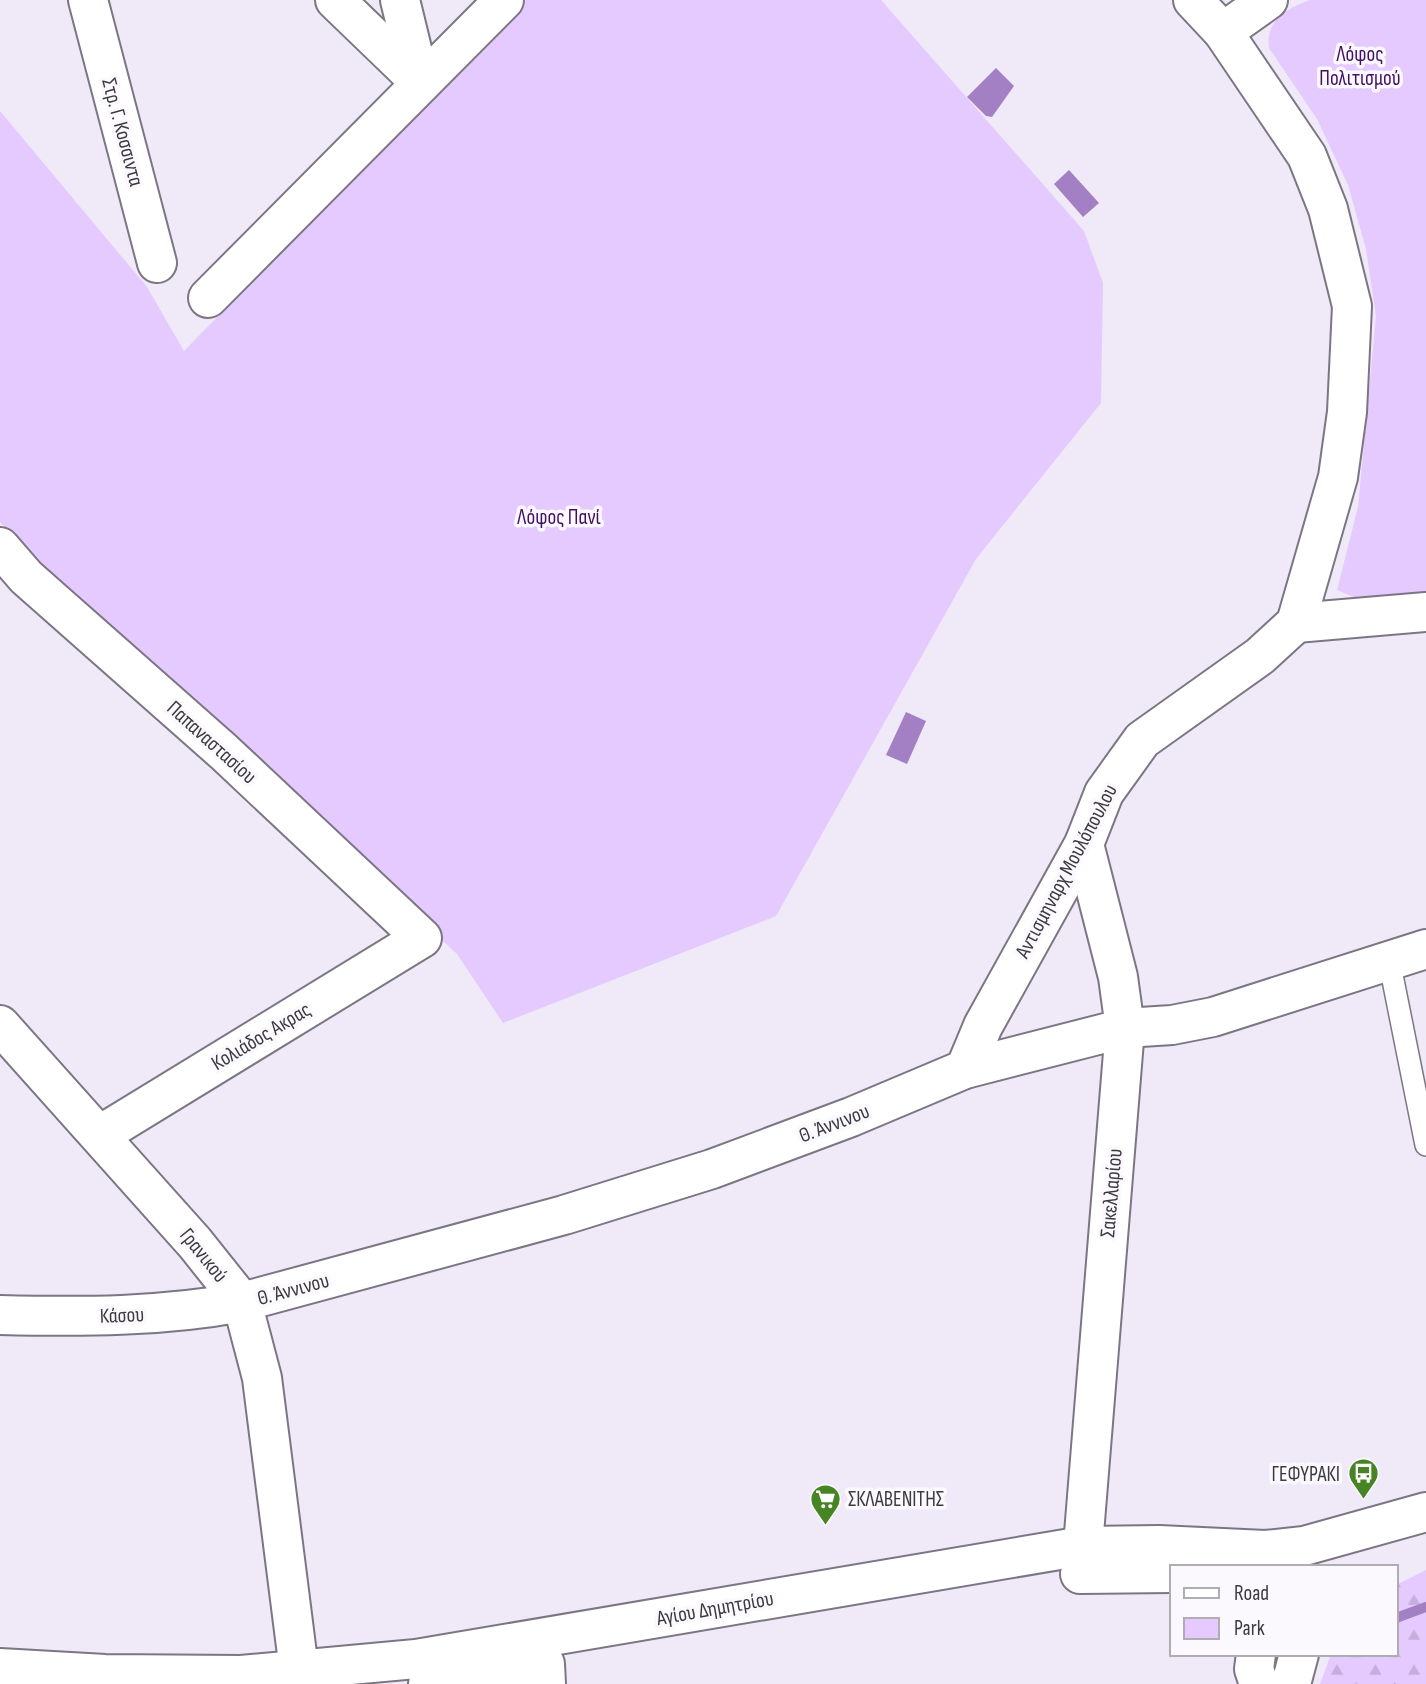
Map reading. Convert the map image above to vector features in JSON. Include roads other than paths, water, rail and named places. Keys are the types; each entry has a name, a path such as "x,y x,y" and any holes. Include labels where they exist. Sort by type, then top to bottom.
{"street":[{"name":"Στρ. Γ. Κοσσιντα","path":"88,0 158,264"},
{"path":"335,0 420,82"},
{"path":"400,0 420,82"},
{"path":"208,298 504,0"},
{"path":"1193,0 1223,32 1307,156 1328,209 1344,263 1352,306 1348,401 1338,477 1296,623 1426,612"},
{"path":"1223,32 1268,0"},
{"name":"Παπαναστασίου","path":"0,547 13,573 224,752 422,938"},
{"name":"Αντισμηναρχ Μουλόπουλου","path":"965,1069 983,1026 1084,844 1104,793 1142,740 1260,656 1296,623"},
{"name":"Σακελλαρίου","path":"1083,1546 1125,1028 1118,977 1084,844"},
{"name":"Κολιάδος Ακρας","path":"100,1135 422,938"},
{"name":"Θ. Άννινου","path":"243,1302 564,1215 712,1170 851,1117 965,1069 1125,1028 1172,1025 1213,1017 1426,949"},
{"name":"Γρανικού","path":"0,1025 195,1243 243,1302 262,1378 299,1670"},
{"name":"Κάσου","path":"0,1315 112,1316 190,1312 243,1302"},
{"name":"Αγίου Δημητρίου","path":"1312,1560 1426,1512"},
{"name":"Αγίου Δημητρίου","path":"0,1668 106,1674 228,1675 299,1670 416,1658 1083,1546 1159,1545 1265,1558 1312,1560 1426,1539"},
{"name":"Αγίου Δημητρίου","path":"428,1684 545,1674 1087,1572 1170,1573"},
{"path":"1256,1656 1254,1668 1259,1684"},
{"path":"1291,1684 1298,1656"}],"lane":[{"path":"1389,960 1426,1145"}],"waterway":[{"path":"1398,1617 1426,1607"}],"place":[{"name":"ΓΕΦΥΡΑΚΙ","path":"1363,1501"},
{"name":"ΣΚΛΑΒΕΝΙΤΗΣ","path":"825,1526"}],"park label":[{"name":"Λόφος Πολιτισμού","path":"1360,66"},
{"name":"Λόφος Πανί","path":"559,517"}]}
